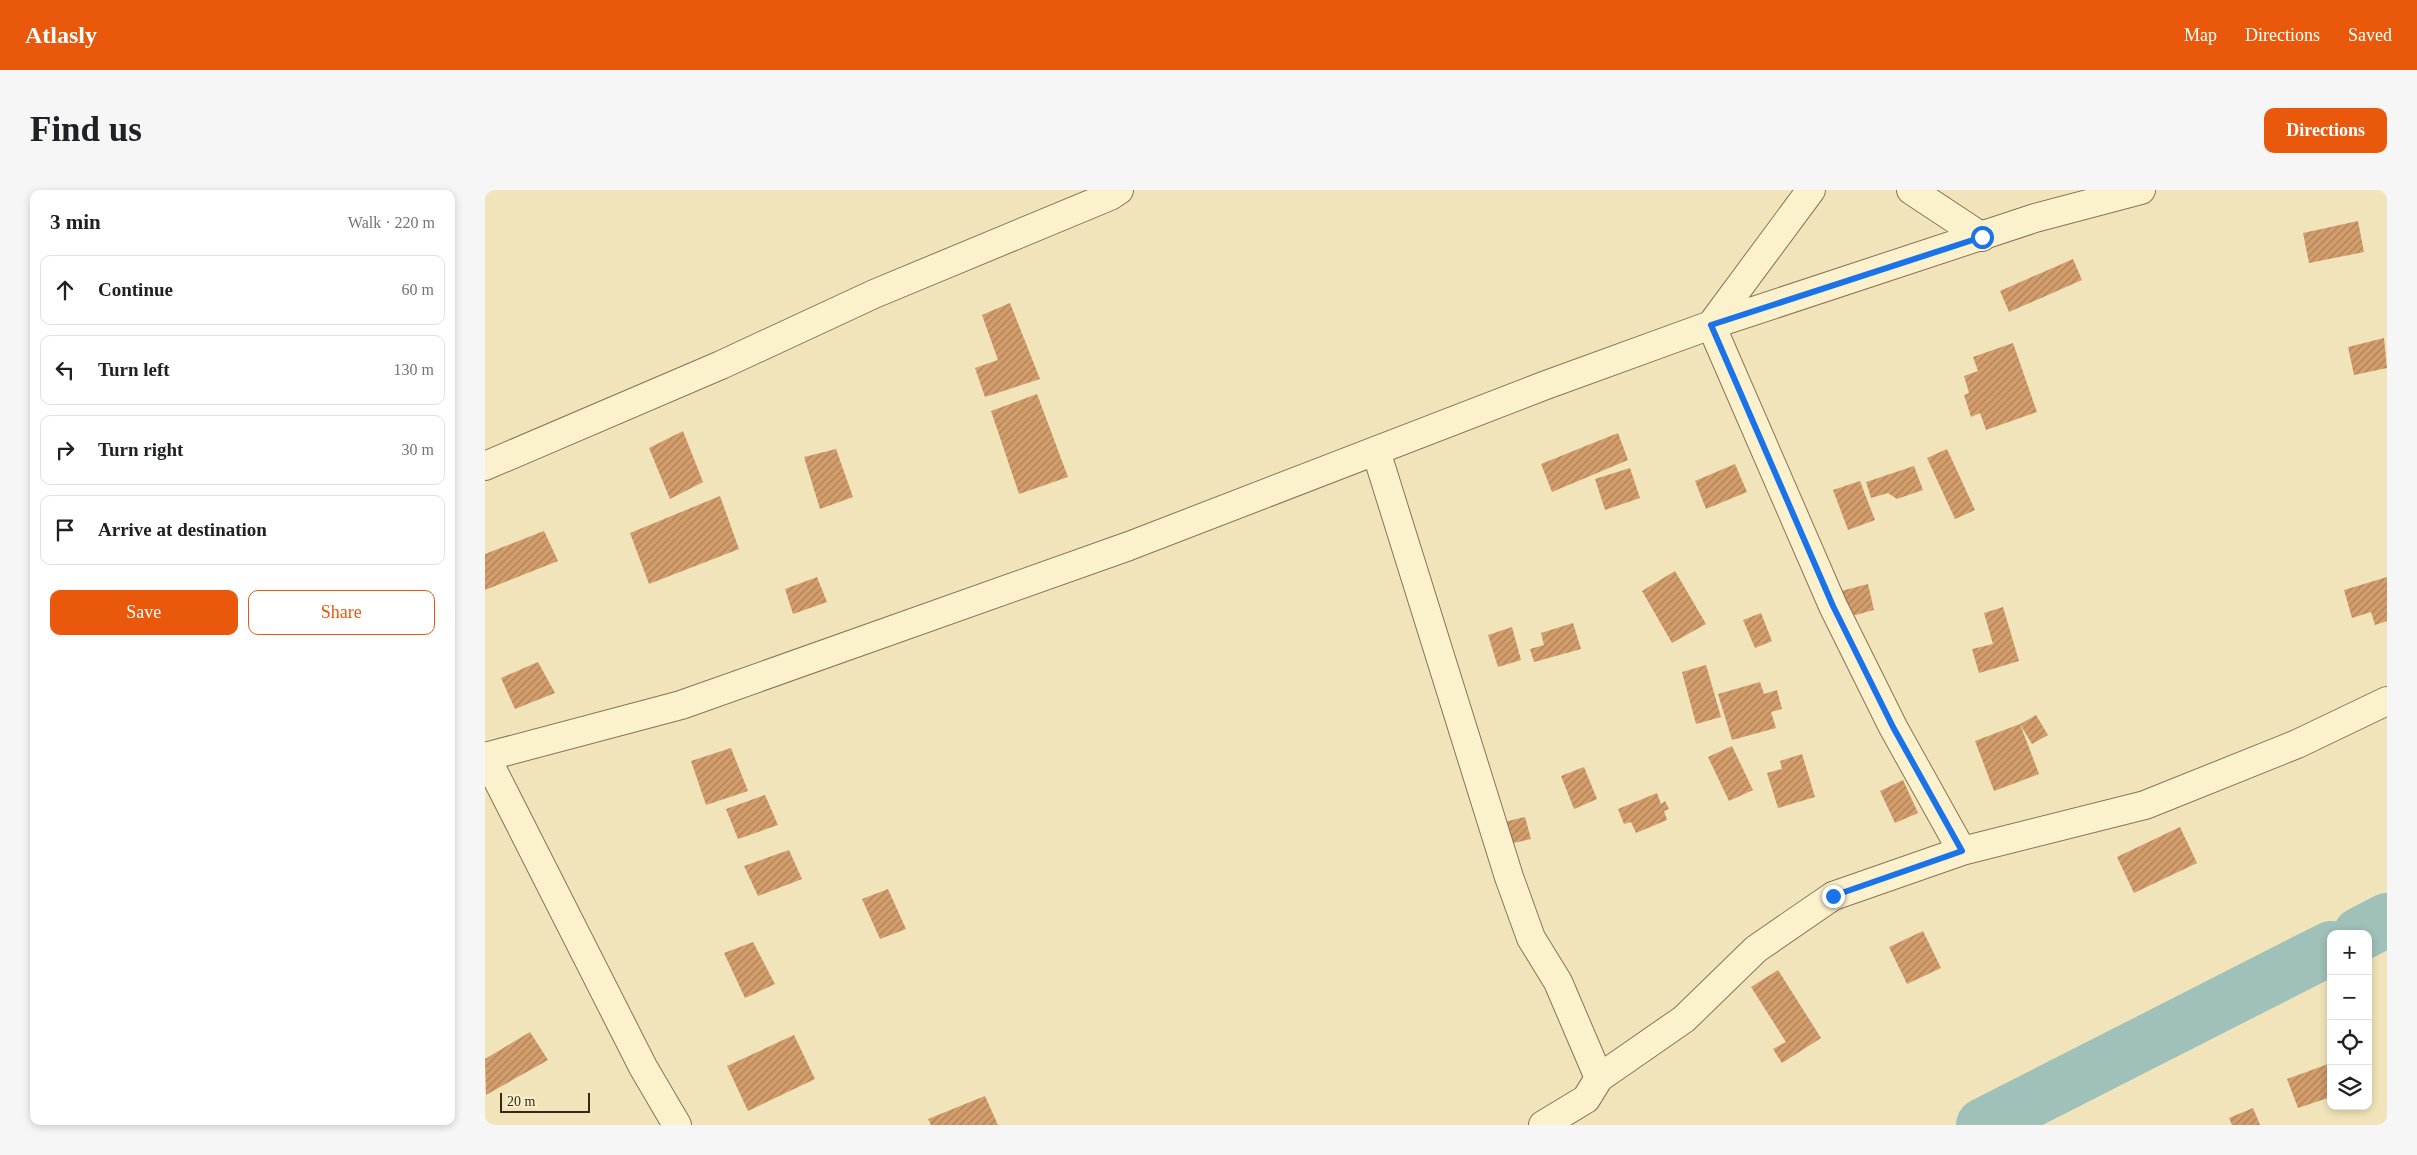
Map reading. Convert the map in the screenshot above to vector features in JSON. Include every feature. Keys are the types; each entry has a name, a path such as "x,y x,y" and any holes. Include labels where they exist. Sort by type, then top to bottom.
{"street":[{"path":"485,466 721,365 874,294 1110,196 1119,190"},
{"path":"1711,325 1811,190"},
{"path":"1911,190 1982,237"},
{"path":"677,1125 643,1067 485,757 681,705 1129,546 1711,325 2035,218 2141,190"},
{"path":"1711,325 1833,606 1893,727 1962,851"},
{"path":"1376,451 1509,877 1531,938 1558,982 1599,1078"},
{"path":"1543,1125 1586,1099 1599,1078 1684,1020 1756,949 1833,896 1962,851 2145,805 2297,744 2387,701"}],"building":[{"path":"2358,221 2364,252 2309,263 2303,233"},
{"path":"2073,259 2082,280 2009,312 2000,291"},
{"path":"1010,303 1040,379 985,397 975,368 998,360 982,315"},
{"path":"2384,338 2387,368 2354,375 2348,347"},
{"path":"2013,343 2037,412 1986,430 1980,413 1971,417 1964,395 1969,393 1964,376 1978,371 1973,357"},
{"path":"1037,394 1068,477 1019,494 991,411"},
{"path":"683,431 703,482 670,499 649,448"},
{"path":"1618,433 1628,460 1552,492 1541,464"},
{"path":"836,449 853,497 820,509 804,457"},
{"path":"1947,449 1975,510 1955,519 1927,458"},
{"path":"1735,464 1747,492 1706,509 1695,481"},
{"path":"1914,466 1923,490 1897,499 1888,493 1871,498 1866,482"},
{"path":"1630,468 1640,498 1605,510 1595,479"},
{"path":"1860,481 1875,520 1848,530 1833,490"},
{"path":"720,496 739,549 649,584 630,533"},
{"path":"544,531 558,561 485,590 485,554"},
{"path":"1675,571 1706,624 1672,643 1642,591"},
{"path":"817,577 827,602 793,614 785,589"},
{"path":"2387,577 2387,621 2375,625 2371,612 2352,618 2344,590"},
{"path":"1868,584 1874,610 1848,617 1841,591"},
{"path":"2003,607 2019,661 1979,673 1972,649 1993,644 1984,613"},
{"path":"1761,613 1772,641 1755,648 1743,620"},
{"path":"1573,623 1581,649 1534,662 1530,649 1544,645 1541,633"},
{"path":"1512,627 1521,660 1498,667 1488,635"},
{"path":"538,662 555,693 515,709 501,678"},
{"path":"1706,665 1721,717 1696,724 1682,672"},
{"path":"1760,682 1764,694 1777,690 1782,709 1771,712 1776,728 1732,740 1718,694"},
{"path":"2036,715 2048,735 2032,744 2020,724"},
{"path":"2020,724 2039,774 1994,791 1975,741"},
{"path":"1732,746 1753,790 1729,801 1708,757"},
{"path":"731,748 748,791 706,805 691,761"},
{"path":"1802,754 1815,797 1778,808 1767,773 1782,769 1780,761"},
{"path":"1584,767 1597,799 1574,809 1561,776"},
{"path":"1903,780 1918,813 1895,823 1880,791"},
{"path":"1657,793 1661,804 1665,801 1669,809 1664,811 1667,820 1636,833 1631,822 1624,824 1618,809"},
{"path":"765,795 778,825 738,839 726,809"},
{"path":"1525,817 1531,839 1509,844 1504,822"},
{"path":"2180,827 2197,863 2134,893 2117,857"},
{"path":"789,850 802,879 758,896 744,866"},
{"path":"888,889 906,929 880,939 862,899"},
{"path":"1923,931 1941,968 1907,984 1889,947"},
{"path":"753,942 775,984 745,998 724,953"},
{"path":"1778,970 1821,1038 1782,1063 1773,1049 1786,1042 1751,987"},
{"path":"530,1032 548,1060 486,1095 485,1059"},
{"path":"794,1035 815,1079 748,1111 727,1066"},
{"path":"2327,1064 2327,1098 2298,1108 2287,1079"},
{"path":"985,1096 998,1125 931,1125 928,1119"},
{"path":"2253,1108 2260,1125 2232,1125 2229,1118"}],"waterway":[{"path":"2368,930 2387,920"},
{"path":"1983,1125 2327,950"}],"route":[{"path":"1833,896 1962,851 1893,727 1833,606 1711,325 1982,237"}]}
